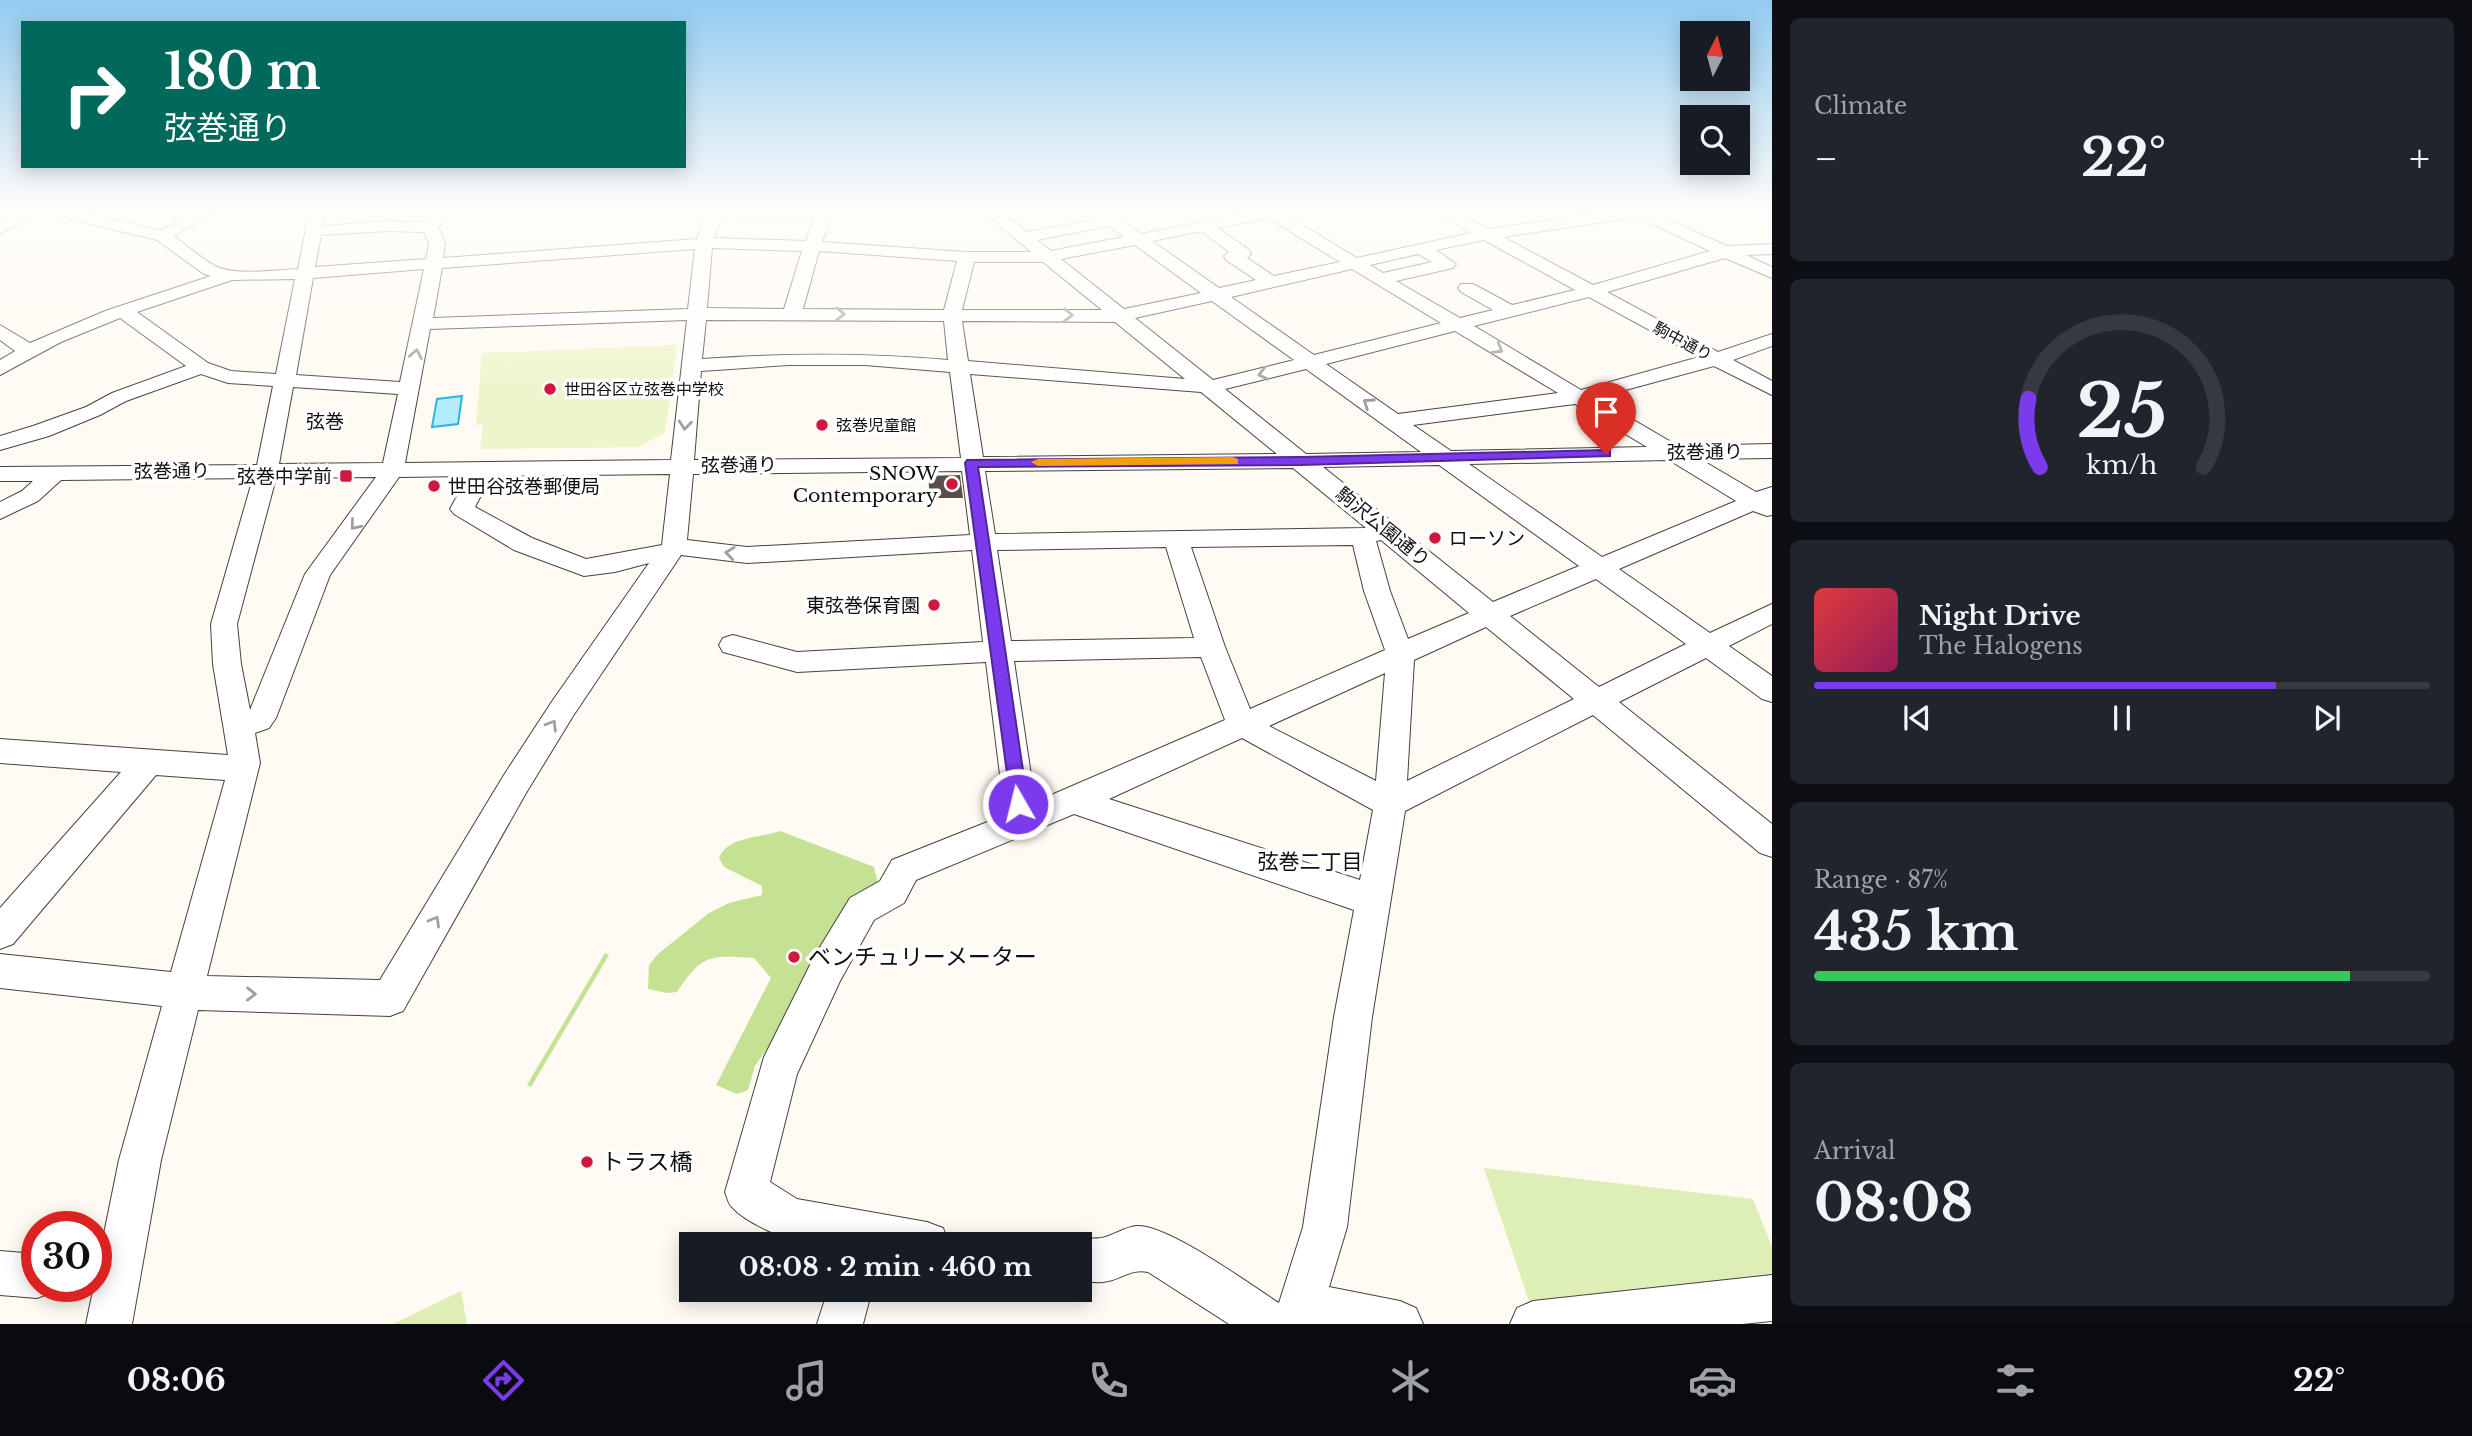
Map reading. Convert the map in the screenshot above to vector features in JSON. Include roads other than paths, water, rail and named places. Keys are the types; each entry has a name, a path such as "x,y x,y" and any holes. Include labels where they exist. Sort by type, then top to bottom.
{"street":[{"path":"0,369 27,350 75,329 230,275 284,275"},
{"path":"112,1275 184,989 245,763 227,664 224,624 267,470 306,275"},
{"path":"238,727 259,720 266,710 310,589 393,469 433,275"},
{"path":"0,971 184,989 201,993 390,998 522,773 672,550 701,275"},
{"path":"792,314 804,275"},
{"path":"962,275 952,314 1022,822"},
{"name":"駒沢公園通り","path":"1069,275 1301,461 1376,534 1490,614 1772,843"},
{"path":"1188,275 1772,691"},
{"path":"1259,275 1270,282"},
{"path":"422,324 698,314 1121,316 1304,275"},
{"path":"1373,275 1672,453 1766,503"},
{"path":"1380,279 1399,275"},
{"name":"駒中通り","path":"1561,275 1772,390"},
{"path":"693,366 788,359 865,359 1210,387 1649,275"},
{"path":"1467,288 1510,312"},
{"path":"124,312 201,368 228,377 410,389"},
{"path":"0,331 27,350"},
{"path":"1393,421 1578,397 1716,359 1772,340"},
{"path":"0,443 93,411 119,397 201,368"},
{"name":"弦巻通り","path":"0,474 1301,461 1772,451"},
{"path":"483,469 463,509 523,544 584,568 615,564 638,556 672,550 747,555 982,542 1376,534 1377,591 1399,654 1390,804 1353,1017 1325,1227 1290,1317"},
{"path":"0,512 30,496 54,474"},
{"path":"848,1232 789,1219 746,1192 778,1071 827,969 862,909 892,892 904,870 1073,801 1490,614 1766,503"},
{"path":"1176,539 1211,647 1243,723 1390,804"},
{"path":"1390,804 1599,702 1772,613"},
{"path":"733,645 790,662 998,651 1211,647"},
{"path":"1,752 225,768 245,763"},
{"path":"0,933 149,762"},
{"path":"1073,801 1358,894 1374,903"},
{"path":"1092,1259 1105,1260 1122,1251 1139,1248 1157,1252 1290,1317 1400,1324"},
{"path":"0,1273 21,1275"},
{"path":"1533,1324 1772,1298"},
{"path":"840,1324 846,1302"}],"water":[{"path":"462,396 458,424 432,427 437,399"}],"place":[{"name":"世田谷区立弦巻中学校","path":"550,389"},
{"name":"弦巻児童館","path":"822,425"},
{"name":"弦巻中学前","path":"346,476"},
{"name":"SNOW Contemporary","path":"952,484"},
{"name":"世田谷弦巻郵便局","path":"434,486"},
{"name":"ローソン","path":"1435,538"},
{"name":"東弦巻保育園","path":"934,605"},
{"name":"ベンチュリーメーター","path":"794,957"},
{"name":"トラス橋","path":"587,1162"}],"district":[{"name":"弦巻","path":"325,421"},
{"name":"弦巻二丁目","path":"1310,862"}]}
